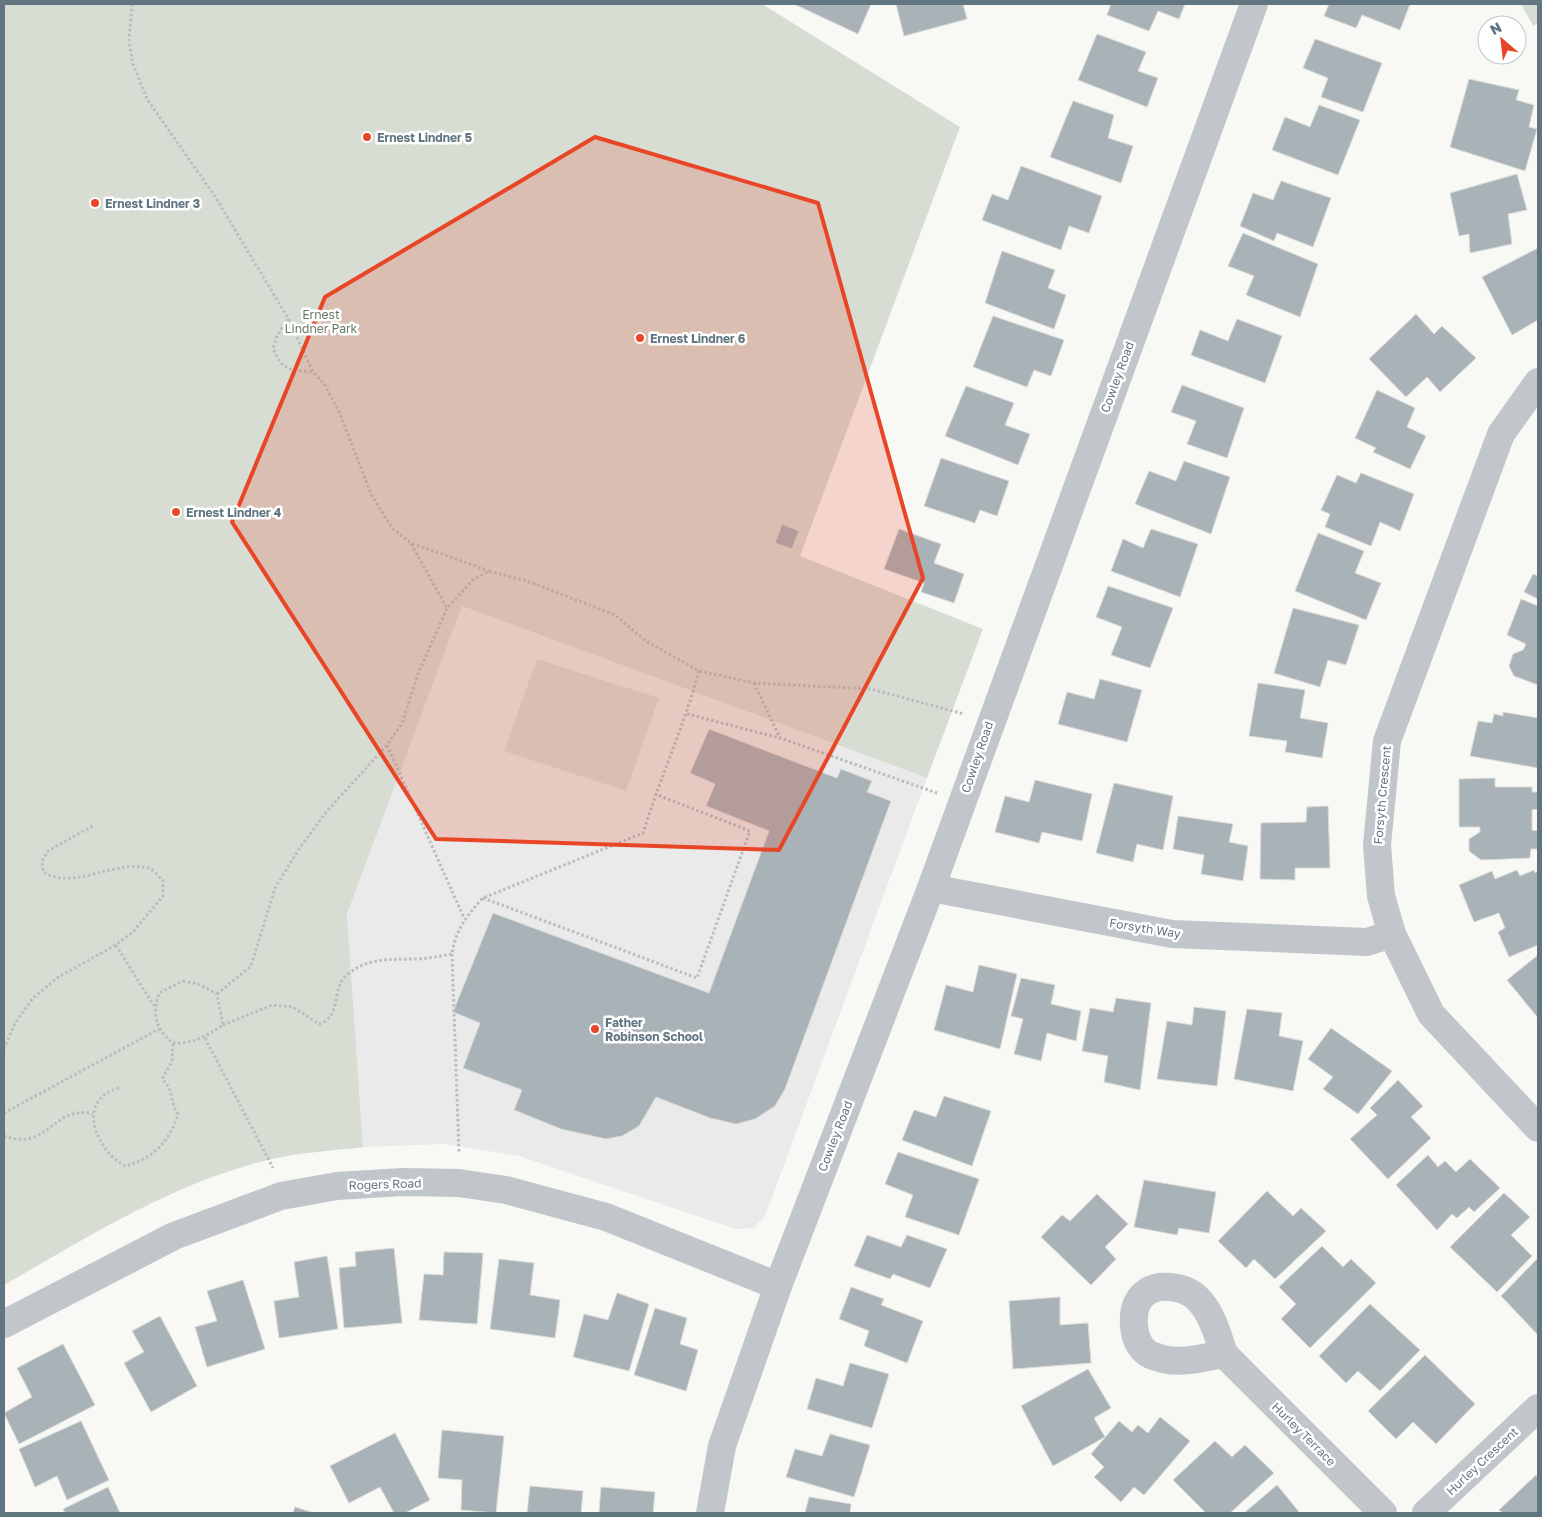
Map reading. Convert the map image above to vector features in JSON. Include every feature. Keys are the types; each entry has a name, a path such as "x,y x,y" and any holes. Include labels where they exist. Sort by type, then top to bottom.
{"street":[{"name":"Cowley Road","path":"710,1513 722,1446 778,1286 931,888 1254,4"},
{"name":"Forsyth Crescent","path":"1538,382 1501,434 1387,740 1376,844 1381,896 1392,934 1431,1014 1538,1128"},
{"name":"Forsyth Way","path":"931,888 1172,934 1367,942 1392,934"},
{"name":"Rogers Road","path":"4,1324 174,1236 281,1196 337,1186 402,1182 459,1183 506,1190 606,1217 778,1286"},
{"name":"Hurley Terrace","path":"1224,1354 1383,1513"},
{"name":"Hurley Crescent","path":"1426,1513 1538,1408"}],"path":[{"path":"132,4 128,40 133,64 147,99 214,195 288,318 313,372 325,385 340,414 371,494 392,528 411,543 489,571 527,581 615,615 646,641 699,670 754,683 871,689 963,713"},
{"path":"288,318 277,336 273,348 278,362 290,370 313,372"},
{"path":"411,543 447,608"},
{"path":"217,994 251,966 275,888 299,849 327,811 388,745 402,723 418,674 447,608 473,580 489,571"},
{"path":"460,1157 452,954 453,946 464,919 482,898 643,834 655,794 687,714 699,670"},
{"path":"754,683 780,738"},
{"path":"687,714 780,738 962,801"},
{"path":"388,745 464,919"},
{"path":"482,898 697,978 750,831 655,794"},
{"path":"4,1049 15,1023 33,998 57,978 132,933 163,896 163,881 150,868 135,867 68,878 53,878 43,872 42,861 48,851 94,825"},
{"path":"116,944 154,1006"},
{"path":"173,1044 186,1044 205,1038 222,1025 272,1004 293,1007 319,1024 326,1021 334,1012 337,992 346,975 366,962 385,958 414,959 452,954"},
{"path":"118,1088 110,1091 100,1100 93,1114 93,1127 107,1151 116,1161 126,1166 139,1163 167,1140 178,1114 172,1106 173,1094 170,1086 162,1079 172,1062 173,1044 159,1029 154,1017 154,1006 159,993 183,981 198,984 217,994"},
{"path":"217,994 222,1025"},
{"path":"4,1113 159,1029"},
{"path":"205,1038 273,1170"},
{"path":"4,1136 29,1140 44,1134 53,1124 71,1114 82,1111 93,1114"}],"highlighted area":[{"path":"595,137 818,203 923,578 779,850 436,839 232,522 325,297"}],"shaded area":[{"name":"Father Robinson School","path":"462,606 927,778 765,1216 753,1228 736,1229 519,1156 445,1144 363,1147 347,914"}],"green space":[{"name":"Ernest Lindner Park","path":"4,4 762,4 960,127 800,556 983,629 927,778 462,606 347,914 363,1147 306,1153 272,1159 236,1169 201,1182 134,1212 4,1285"},
{"path":"1521,4 1538,4 1538,23 1533,26"},
{"path":"537,659 659,698 626,791 504,751"}],"building":[{"path":"794,4 871,4 858,34"},
{"path":"896,4 963,4 967,19 904,36"},
{"path":"1111,4 1185,4 1179,19 1158,11 1149,31 1107,15"},
{"path":"1329,4 1410,4 1400,30 1362,15 1356,28 1324,16"},
{"path":"1097,34 1146,52 1138,71 1158,78 1147,107 1078,80"},
{"path":"1315,39 1382,63 1363,112 1321,97 1328,78 1303,68"},
{"path":"1469,79 1519,90 1516,100 1534,105 1529,127 1537,129 1525,171 1450,147"},
{"path":"1073,101 1114,115 1108,138 1133,146 1121,183 1050,157"},
{"path":"1319,105 1360,120 1338,175 1272,150 1285,117 1310,127"},
{"path":"1021,166 1102,196 1089,233 1069,226 1061,250 982,220 992,194 1008,200"},
{"path":"1517,174 1527,210 1508,214 1512,244 1470,253 1469,234 1459,236 1450,193"},
{"path":"1281,181 1331,198 1313,247 1277,233 1274,241 1240,226 1253,193 1273,200"},
{"path":"1243,233 1318,264 1300,317 1246,295 1254,276 1228,266"},
{"path":"1538,248 1538,320 1512,335 1482,277"},
{"path":"1002,251 1055,270 1048,288 1066,295 1054,329 985,303"},
{"path":"1416,314 1434,334 1442,326 1476,358 1440,392 1427,377 1406,397 1369,359"},
{"path":"993,316 1064,340 1051,376 1034,370 1027,387 973,367"},
{"path":"1237,319 1282,336 1265,383 1191,355 1200,330 1228,341"},
{"path":"1182,385 1244,408 1227,458 1187,444 1196,421 1171,412"},
{"path":"966,386 1014,403 1005,425 1030,434 1018,465 945,436"},
{"path":"1377,390 1415,408 1407,427 1426,436 1410,469 1373,452 1376,448 1355,438"},
{"path":"941,458 1009,481 997,516 980,510 975,523 924,506"},
{"path":"1184,461 1230,477 1211,534 1135,504 1149,471 1176,481"},
{"path":"1361,473 1414,494 1400,531 1380,522 1371,546 1325,527 1330,514 1321,510 1337,475 1356,483"},
{"path":"782,524 799,531 792,549 775,543"},
{"path":"899,529 941,544 934,563 964,574 954,603 921,592 924,583 884,569"},
{"path":"1151,529 1198,544 1180,597 1111,571 1123,539 1143,548"},
{"path":"1318,533 1364,551 1355,573 1381,583 1366,620 1295,591"},
{"path":"1533,574 1538,576 1538,599 1524,592"},
{"path":"1108,586 1173,608 1150,668 1111,655 1122,627 1096,617"},
{"path":"1521,599 1538,606 1538,685 1514,676 1509,666 1513,654 1523,650 1526,644 1507,635"},
{"path":"1293,608 1359,625 1346,665 1328,660 1320,687 1274,673"},
{"path":"1100,679 1142,690 1127,742 1058,724 1067,692 1094,699"},
{"path":"1258,683 1305,690 1300,718 1328,723 1322,758 1285,752 1287,741 1249,736"},
{"path":"1503,712 1538,718 1538,768 1470,756 1478,721 1492,723 1494,714 1503,716"},
{"path":"709,729 837,778 841,769 872,781 867,792 891,801 785,1089 775,1106 755,1119 736,1124 710,1118 656,1097 639,1126 622,1136 606,1139 561,1129 514,1110 522,1090 463,1068 480,1023 453,1012 493,913 709,993 769,831 706,806 715,784 690,773"},
{"path":"1495,778 1495,787 1532,787 1532,792 1538,792 1538,809 1532,810 1532,830 1538,831 1538,849 1531,849 1530,858 1481,860 1469,851 1469,839 1480,832 1480,827 1459,827 1459,779"},
{"path":"1035,780 1092,794 1082,841 1042,832 1039,843 995,832 1005,796 1029,802"},
{"path":"1114,783 1173,796 1163,850 1137,844 1133,862 1096,853"},
{"path":"1328,806 1330,868 1295,868 1295,880 1260,879 1261,823 1306,822 1307,807"},
{"path":"1178,816 1233,824 1229,842 1248,846 1243,881 1201,874 1204,855 1173,849"},
{"path":"1517,870 1520,876 1534,870 1535,873 1538,871 1538,945 1509,957 1498,932 1505,928 1499,913 1474,922 1459,885 1492,871 1495,879"},
{"path":"1538,955 1538,1018 1507,980"},
{"path":"979,965 1017,974 1000,1049 934,1030 946,985 973,992"},
{"path":"1021,978 1055,985 1051,1004 1081,1011 1076,1041 1047,1033 1041,1061 1014,1054 1023,1019 1011,1016"},
{"path":"1116,998 1151,1003 1140,1090 1104,1082 1108,1056 1082,1051 1090,1008 1113,1012"},
{"path":"1194,1007 1226,1011 1217,1086 1157,1079 1167,1021 1192,1025"},
{"path":"1247,1009 1282,1013 1279,1036 1303,1041 1293,1091 1234,1079"},
{"path":"1331,1028 1392,1071 1358,1114 1323,1089 1333,1077 1308,1059"},
{"path":"1398,1080 1423,1106 1411,1117 1431,1138 1388,1179 1350,1139 1377,1115 1370,1108"},
{"path":"944,1096 991,1111 972,1166 902,1140 914,1110 936,1117"},
{"path":"898,1152 979,1179 959,1235 905,1217 913,1195 885,1184"},
{"path":"1428,1155 1438,1167 1445,1161 1456,1172 1470,1159 1500,1188 1474,1212 1469,1207 1457,1218 1452,1214 1437,1230 1396,1185"},
{"path":"1144,1180 1216,1192 1209,1233 1179,1228 1177,1235 1134,1227"},
{"path":"1267,1191 1293,1216 1301,1208 1326,1231 1275,1279 1254,1259 1246,1268 1218,1241"},
{"path":"1504,1193 1530,1217 1511,1235 1532,1256 1497,1292 1450,1247"},
{"path":"1097,1194 1128,1224 1105,1247 1116,1259 1091,1285 1041,1237 1062,1215 1070,1221"},
{"path":"867,1235 901,1247 907,1235 947,1249 930,1288 893,1274 890,1279 854,1266"},
{"path":"1322,1246 1343,1267 1351,1259 1376,1283 1310,1348 1281,1319 1296,1304 1279,1287"},
{"path":"394,1248 402,1323 344,1328 339,1268 356,1266 355,1252"},
{"path":"444,1252 483,1253 477,1324 419,1320 424,1274 443,1275"},
{"path":"327,1256 338,1329 279,1338 274,1301 299,1297 294,1262"},
{"path":"1538,1258 1538,1335 1501,1296"},
{"path":"499,1259 534,1263 530,1295 560,1300 555,1338 490,1329"},
{"path":"243,1280 265,1349 207,1367 195,1327 217,1321 207,1291"},
{"path":"851,1287 884,1299 881,1305 923,1321 907,1363 864,1346 869,1331 839,1319"},
{"path":"617,1293 649,1304 629,1371 573,1357 584,1314 608,1320"},
{"path":"1060,1297 1060,1325 1088,1323 1091,1363 1013,1369 1009,1301"},
{"path":"1370,1304 1420,1350 1380,1391 1358,1371 1346,1383 1319,1356"},
{"path":"655,1308 687,1318 680,1344 698,1350 686,1391 634,1375"},
{"path":"160,1316 197,1386 151,1412 124,1363 144,1352 132,1331"},
{"path":"63,1344 95,1405 19,1444 4,1413 32,1397 17,1368"},
{"path":"1425,1355 1475,1404 1436,1444 1413,1422 1396,1439 1368,1411"},
{"path":"850,1363 889,1374 872,1428 807,1409 816,1378 843,1386"},
{"path":"1088,1369 1111,1408 1094,1418 1105,1437 1053,1466 1021,1406"},
{"path":"1160,1417 1190,1441 1144,1495 1134,1487 1121,1502 1094,1477 1104,1467 1091,1454 1119,1421 1132,1432 1138,1425 1148,1433"},
{"path":"81,1421 109,1480 67,1500 57,1476 35,1487 19,1449"},
{"path":"442,1430 504,1436 496,1513 461,1510 462,1480 438,1478"},
{"path":"395,1433 430,1500 405,1513 394,1513 380,1487 349,1503 330,1466"},
{"path":"830,1434 870,1445 854,1497 786,1477 795,1449 822,1456"},
{"path":"1215,1441 1232,1457 1245,1445 1274,1473 1230,1513 1206,1513 1173,1480"},
{"path":"1536,1475 1538,1478 1538,1513 1503,1513 1499,1510"},
{"path":"1277,1485 1300,1513 1244,1513"},
{"path":"530,1486 583,1491 581,1513 527,1513"},
{"path":"108,1487 120,1513 65,1513 63,1509"},
{"path":"601,1487 655,1492 653,1513 599,1513"},
{"path":"809,1497 851,1504 850,1513 805,1513"},
{"path":"295,1507 314,1513 293,1513"}],"place":[{"name":"Ernest Lindner 5","path":"367,137"},
{"name":"Ernest Lindner 3","path":"95,203"},
{"name":"Ernest Lindner 6","path":"640,338"},
{"name":"Ernest Lindner 4","path":"176,512"},
{"name":"Father Robinson School","path":"595,1029"}]}
